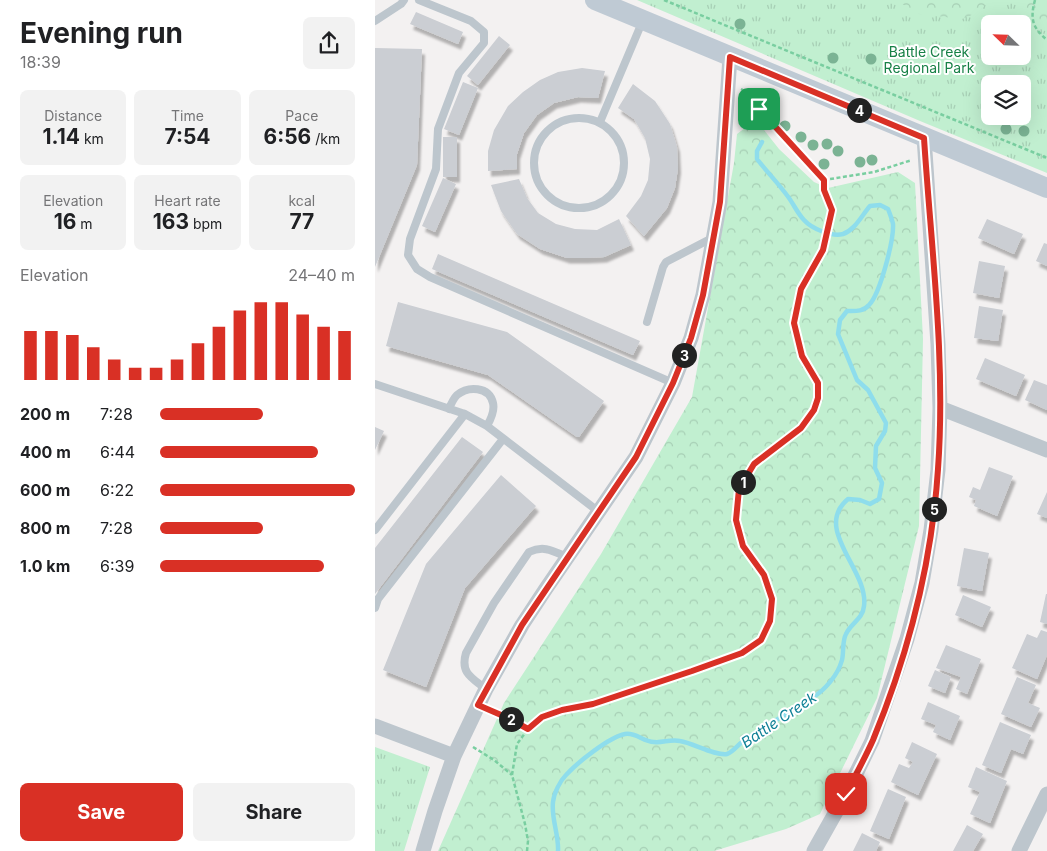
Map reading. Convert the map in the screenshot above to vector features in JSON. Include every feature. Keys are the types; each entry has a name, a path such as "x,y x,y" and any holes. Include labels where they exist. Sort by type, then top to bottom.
{"main road":[{"path":"595,0 1047,188"}],"street":[{"path":"423,851 454,756 486,688 522,625 636,457 673,383 691,338 703,295 720,202 730,57"},
{"path":"814,851 846,794 873,740 907,639 922,583 931,530 938,470 940,408 938,344 924,138"},
{"path":"940,408 1047,450"},
{"path":"375,726 454,756"},
{"path":"1019,851 1047,794"}],"lane":[{"path":"375,21 404,0"},
{"path":"419,0 471,21 484,32 484,43 459,73 438,129 436,169 410,238 408,255 417,269 430,277 673,383"},
{"path":"600,122 643,20"},
{"path":"585,118 600,122 612,132 621,145 625,160 623,176 616,191 605,202 590,208 574,209 559,204 546,195 537,182 534,166 535,150 543,136 554,125 569,119 585,118"},
{"path":"647,322 663,266 666,262 714,237"},
{"path":"375,384 465,414 487,426 599,512"},
{"path":"449,408 456,396 469,388 479,389 487,394 493,402 492,416 487,426"},
{"path":"375,530 465,414"},
{"path":"375,608 379,599 503,439"},
{"path":"486,688 470,676 465,670 463,661 494,603 529,552 537,548 547,548 567,557"}],"path":[{"path":"664,0 1047,158"},
{"path":"1035,0 1033,19 1036,30 1047,40"},
{"path":"527,851 528,841 525,824 512,775 517,744 528,729 542,717 562,710 593,704 742,653 761,640 770,621 772,599 764,575 743,546 736,520 739,489 754,464 801,428 814,410 818,398 818,383 802,356 794,323 801,289 823,250 832,210 824,190 824,180 745,91"},
{"path":"824,180 874,172 911,160"},
{"path":"478,705 528,729"},
{"path":"474,747 512,775"}],"green space":[{"name":"Battle Creek Regional Park","path":"637,0 1047,0 1047,173 920,121"},
{"path":"901,0 989,0 979,12 962,19 919,14 902,4"},
{"path":"1026,0 1047,0 1047,32 1031,24 1031,15 1027,15"},
{"path":"756,120 779,149 814,182 828,188 898,172 915,183 923,339 919,526 877,698 820,814 786,829 714,851 438,851 504,703 601,554 692,397 734,163 737,134"},
{"path":"375,747 430,767 404,851 375,851"}],"building":[{"path":"416,12 463,32 458,44 410,24"},
{"path":"499,36 510,45 478,85 467,76"},
{"path":"375,48 422,49 417,165 375,267"},
{"path":"582,68 605,71 598,98 578,97 554,103 537,115 524,133 517,154 517,169 488,171 488,151 494,130 508,106 540,80 558,72"},
{"path":"463,82 478,88 459,135 444,129"},
{"path":"633,84 655,101 670,124 677,147 678,168 675,188 667,208 644,236 626,216 641,196 648,180 650,159 645,138 634,119 618,108"},
{"path":"443,137 457,137 457,177 443,177"},
{"path":"443,178 456,184 435,232 422,226"},
{"path":"519,179 527,198 538,213 556,224 575,229 597,230 619,219 631,245 604,257 585,258 567,258 540,249 517,234 501,211 491,185"},
{"path":"987,219 1023,234 1014,254 978,238"},
{"path":"1044,243 1047,244 1047,266 1036,261"},
{"path":"438,254 640,341 633,355 432,269"},
{"path":"979,261 1005,266 999,298 973,293"},
{"path":"398,302 507,332 604,401 579,437 577,437 488,375 386,346"},
{"path":"979,306 1003,310 998,341 974,338"},
{"path":"985,358 1025,375 1016,396 976,379"},
{"path":"1034,380 1047,385 1047,410 1025,400"},
{"path":"375,427 384,431 375,450"},
{"path":"462,437 483,452 375,594 375,548"},
{"path":"989,467 1013,476 997,516 974,506 976,500 969,497 973,487 980,490"},
{"path":"501,475 536,506 465,588 426,687 383,670 426,564"},
{"path":"1047,492 1047,518 1037,514"},
{"path":"964,548 989,553 982,591 957,586"},
{"path":"1047,594 1047,624 1040,622"},
{"path":"963,595 991,607 982,627 955,615"},
{"path":"1041,630 1047,632 1047,655 1037,679 1012,668 1027,634 1037,638"},
{"path":"946,645 981,659 967,694 956,689 961,677 936,668"},
{"path":"935,670 951,677 945,693 928,686"},
{"path":"1017,677 1036,685 1028,703 1040,708 1031,727 1001,714"},
{"path":"928,702 960,716 950,740 933,732 936,725 921,719"},
{"path":"1000,722 1031,735 1023,754 1011,749 1001,773 982,765"},
{"path":"912,742 937,754 918,795 891,782 899,764 909,768 913,762 905,758"},
{"path":"976,767 1007,781 990,823 970,814 980,792 968,787"},
{"path":"888,789 906,797 889,839 870,831"},
{"path":"967,825 983,834 973,851 953,851"},
{"path":"862,833 880,842 876,851 853,851"}],"waterway":[{"name":"Battle Creek","path":"558,851 553,808 555,795 564,778 585,758 602,745 625,734 650,742 673,740 716,753 729,753 750,736 804,704 826,686 840,666 846,634 863,610 863,592 859,578 844,550 836,523 839,511 848,499 860,500 870,504 879,499 882,483 875,468 876,446 885,431 886,423 868,390 857,380 838,334 840,320 847,311 864,309 869,305 878,290 886,266 893,224 888,209 880,205 870,206 855,226 843,234 822,232 812,226 802,218 785,193 757,159 757,151 762,142"}],"route":[{"path":"759,109 824,180 824,190 832,210 823,250 801,289 794,323 802,356 818,383 818,398 814,410 801,428 754,464 739,489 736,520 743,546 764,575 772,599 770,621 761,640 742,653 593,704 562,710 542,717 528,729 478,705 522,625 636,457 673,383 691,338 703,295 720,202 730,57 924,138 938,344 940,408 938,470 931,530 922,583 891,691 873,740 846,794"}]}
